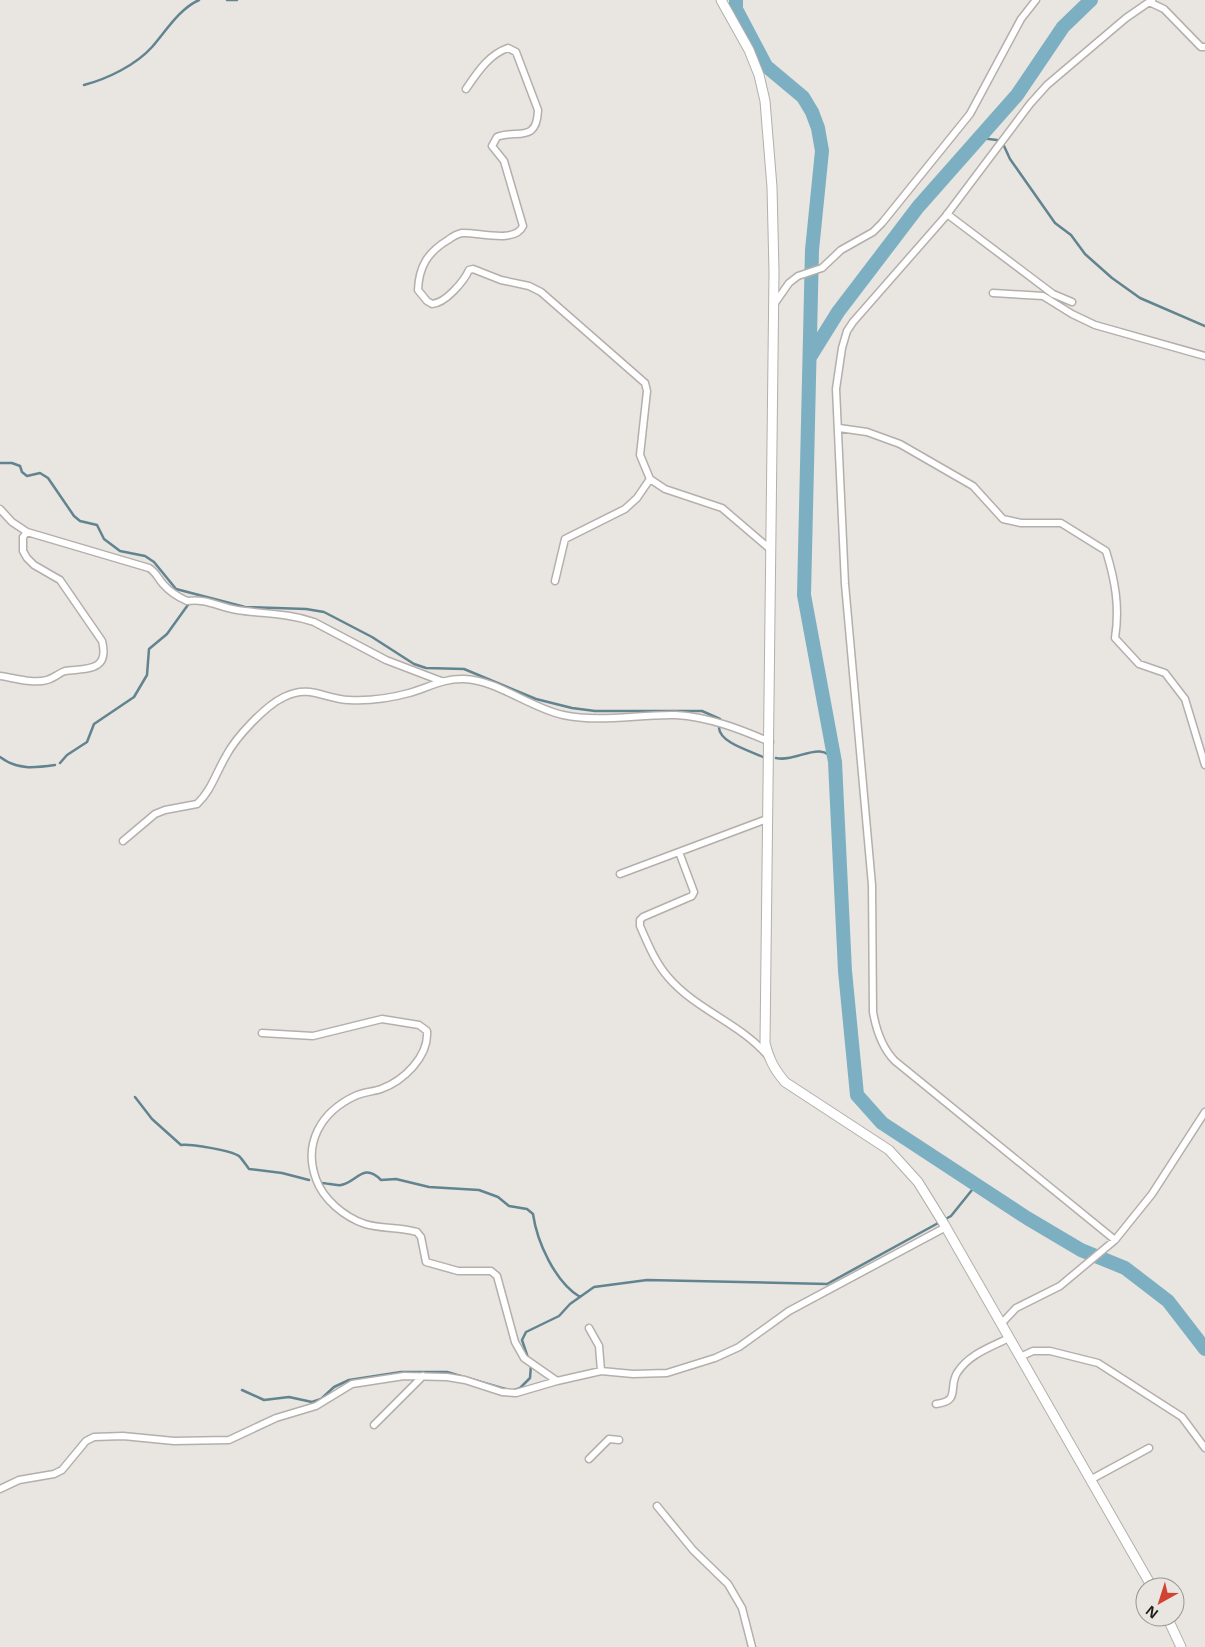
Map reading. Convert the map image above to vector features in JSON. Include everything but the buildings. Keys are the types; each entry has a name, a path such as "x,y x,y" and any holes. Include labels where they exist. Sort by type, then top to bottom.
{"main road":[{"path":"721,0 749,50 758,75 764,102 772,187 770,742 765,1043 768,1057 775,1070 798,1092 853,1124 889,1150 918,1182 944,1223 1146,1577"},
{"path":"1171,1627 1180,1647"}],"street":[{"path":"773,306 789,283 798,276 822,268 841,250 873,232 882,223 970,114 1021,19 1036,0"},
{"path":"1113,1242 895,1061 888,1054 875,1023 873,1012 872,885 845,584 837,368 847,331 947,214 1030,104 1047,85 1126,18 1151,1 1164,9 1201,47 1205,47"},
{"path":"466,89 481,68 500,50 508,48 516,52 538,110 538,119 531,131 522,135 508,134 497,137 492,146 504,161 523,226 518,232 509,236 455,235 431,251 422,270 418,290 427,301 438,304 455,289 469,270 473,269 501,280 534,288 558,305 646,383 647,391 640,455 650,479 665,489 722,508 770,549"},
{"path":"947,214 1053,294 1072,302"},
{"path":"993,293 1043,296 1072,314 1095,325 1205,356"},
{"path":"839,428 866,432 900,444 973,486 1003,519 1021,522 1061,523 1106,551 1116,594 1118,612 1115,638 1139,664 1165,673 1180,690 1185,699 1205,765"},
{"path":"555,581 565,539 625,509 637,498 650,479"},
{"path":"0,509 12,522 27,532 149,568 156,572 162,583 170,590 187,601 201,600 238,610 294,616 314,622 386,660 441,681"},
{"path":"0,676 39,681 50,679 63,672 90,669 96,667 102,659 104,649 96,632 60,580 34,565 26,558 23,551 23,537 27,532"},
{"path":"123,841 155,814 165,810 197,804 211,787 232,747 271,704 282,698 304,691 349,700 384,698 409,693 441,681 472,680 565,715 627,718 692,716 740,729 770,742"},
{"path":"620,874 768,819"},
{"path":"679,852 694,892 692,896 644,917 640,920 640,926 656,962 668,977 693,1000 758,1045 768,1057"},
{"path":"262,1033 313,1036 382,1019 419,1025 428,1031 428,1040 422,1053 411,1069 398,1081 381,1089 355,1096 332,1110 318,1125 312,1146 312,1168 318,1186 328,1200 340,1210 364,1224 417,1232 421,1237 426,1262 458,1271 491,1272 496,1276 502,1292 514,1342 524,1358 557,1381"},
{"path":"1001,1324 1016,1308 1060,1286 1113,1242 1152,1194 1205,1112"},
{"path":"0,1489 19,1480 54,1474 62,1470 86,1441 94,1436 123,1436 174,1441 229,1440 276,1418 316,1406 352,1384 423,1376 465,1380 502,1392 516,1393 602,1371 632,1374 667,1373 715,1358 739,1347 789,1311 944,1223"},
{"path":"589,1328 599,1346 602,1371"},
{"path":"936,1404 946,1403 950,1399 957,1374 974,1355 1009,1338"},
{"path":"1020,1357 1033,1352 1050,1351 1098,1363 1182,1417 1205,1448"},
{"path":"374,1425 423,1376"},
{"path":"589,1459 609,1439 619,1440"},
{"path":"1090,1480 1149,1448"},
{"path":"656,1506 693,1550 728,1584 742,1608 752,1647"}],"waterway":[{"path":"84,85 111,75 138,60 185,9 199,0"},
{"path":"227,0 237,0"},
{"path":"736,0 736,9 766,66 803,97 812,112 818,128 822,151 812,250 804,595 835,762 845,971 857,1095 882,1123 1027,1218 1081,1250 1125,1268 1168,1301 1205,1349"},
{"path":"810,357 838,312 918,207 1017,95 1063,27 1091,0"},
{"path":"980,138 997,140 1004,146 1010,159 1055,223 1071,235 1085,254 1112,278 1140,298 1205,326"},
{"path":"0,463 12,463 20,466 22,472 27,476 40,473 48,478 74,516 80,521 97,525 104,539 120,551 145,556 154,562 176,589 245,607 306,609 324,612 372,637 414,664 426,668 464,669 536,699 572,708 595,711 702,711 720,719"},
{"path":"60,763 67,755 87,742 94,724 134,697 147,675 149,649 167,634 190,602"},
{"path":"719,728 721,733 730,742 763,757"},
{"path":"776,758 784,759 808,753 823,752 829,755 835,762"},
{"path":"0,757 19,766 55,765"},
{"path":"135,1097 152,1119 181,1145 201,1146 228,1152 239,1156 249,1169 282,1173 309,1180"},
{"path":"321,1183 341,1185 360,1175 369,1173 381,1180 396,1179 429,1187 479,1190 498,1197 509,1206 527,1209 533,1214 543,1249 555,1272 580,1297"},
{"path":"528,1358 522,1340 526,1332 559,1316 570,1304 594,1287 647,1280 827,1284 951,1216 976,1185"},
{"path":"242,1390 264,1400 289,1397 312,1402 321,1399 334,1387 349,1380 401,1372 447,1372 512,1391 520,1388 530,1378 531,1365"}]}
